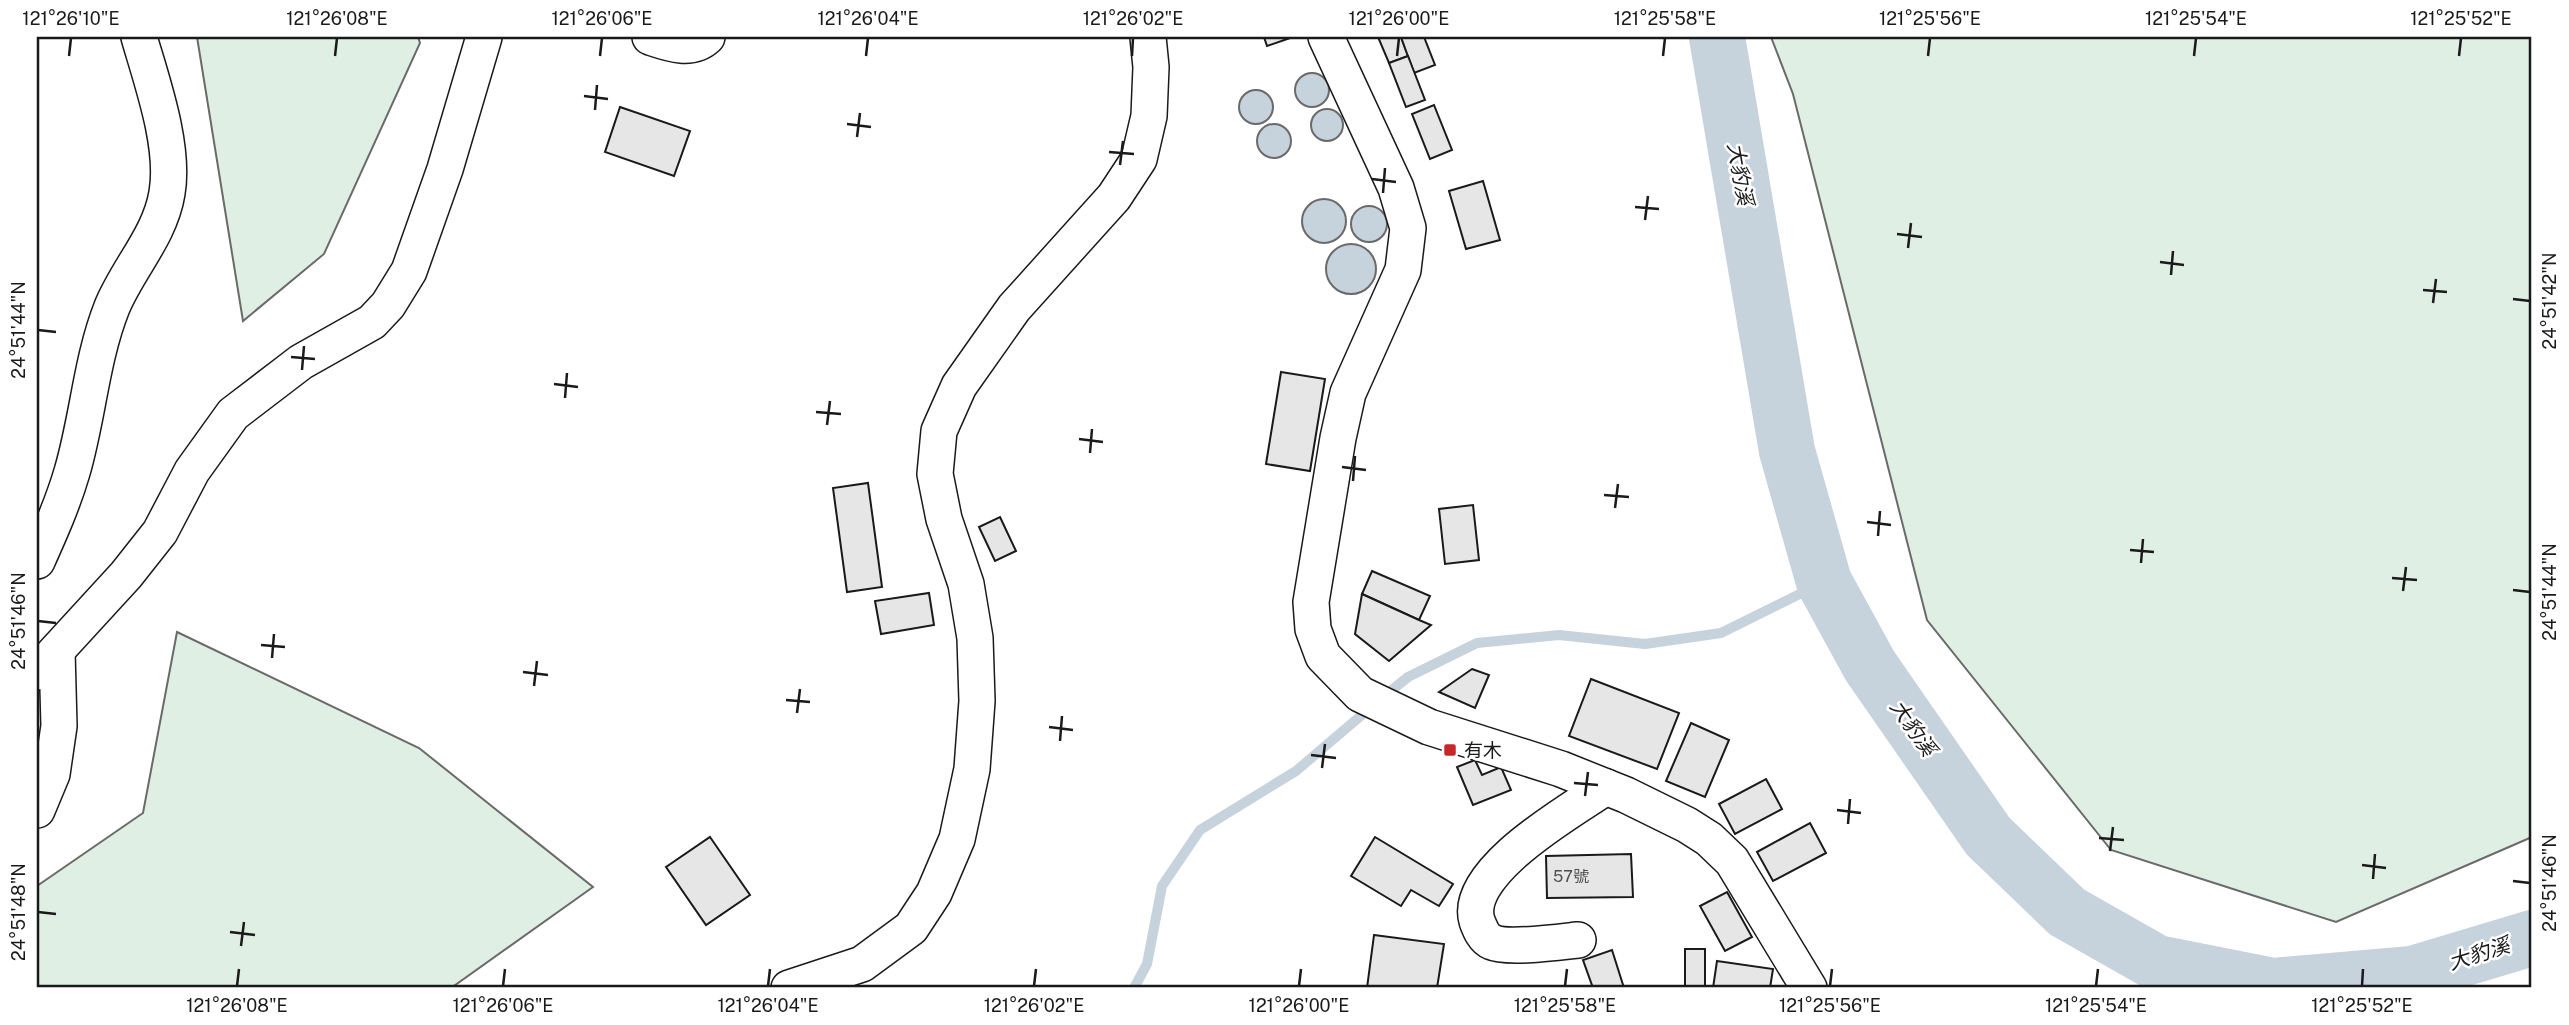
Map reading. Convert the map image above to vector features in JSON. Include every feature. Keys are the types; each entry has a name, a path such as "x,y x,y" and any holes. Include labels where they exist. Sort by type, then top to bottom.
{"street":[{"path":"37,561 59,513 73,471 101,344 113,306 157,226 167,192 167,149 160,106 139,37"},
{"path":"37,810 52,774 59,726 47,661 126,575 160,532 192,471 233,414 301,362 372,322 388,305 409,271 445,169 484,37"},
{"path":"650,37 678,46 701,42 707,37"},
{"path":"789,988 862,964 911,928 934,892 957,839 972,769 977,701 975,638 966,584 944,519 935,474 939,431 959,386 1014,308 1114,197 1139,159 1149,116 1151,66 1148,37"},
{"path":"1326,37 1396,188 1408,228 1403,270 1349,393 1338,438 1311,602 1313,629 1323,656 1360,694 1429,727 1561,769 1688,825 1709,839 1732,861 1809,988"},
{"path":"1578,940 1507,945 1491,942 1480,930 1475,914 1480,895 1494,871 1521,844 1606,787"}],"green space":[{"path":"197,37 418,37 420,43 324,254 243,321"},
{"path":"1771,37 2532,37 2532,837 2336,922 2111,850 1927,620 1793,94"},
{"path":"177,632 419,748 593,887 451,988 37,988 37,886 143,813"}],"shaded area":[{"path":"1312,73 1324,78 1329,90 1324,102 1312,107 1300,102 1295,90 1300,78"},
{"path":"1256,90 1268,95 1273,107 1268,119 1256,124 1244,119 1239,107 1244,95"},
{"path":"1327,109 1339,113 1343,125 1339,137 1327,141 1315,137 1311,125 1315,113"},
{"path":"1274,124 1286,129 1291,141 1286,153 1274,158 1262,153 1257,141 1262,129"},
{"path":"1324,199 1339,206 1346,221 1339,236 1324,243 1309,236 1302,221 1309,206"},
{"path":"1369,206 1382,211 1387,224 1382,237 1369,242 1356,237 1351,224 1356,211"},
{"path":"1341,245 1361,245 1375,259 1375,279 1361,293 1341,293 1327,279 1327,259"}],"building":[{"path":"1264,37 1293,37 1267,46"},
{"path":"1378,37 1401,37 1408,56 1389,63"},
{"path":"1401,37 1424,37 1435,65 1414,73"},
{"path":"1408,56 1425,100 1406,107 1389,63"},
{"path":"1434,105 1452,150 1430,159 1412,114"},
{"path":"620,107 690,131 674,176 605,152"},
{"path":"1483,181 1500,240 1466,249 1449,191"},
{"path":"1281,372 1325,379 1310,471 1266,464"},
{"path":"868,483 882,587 847,592 833,488"},
{"path":"1473,505 1479,560 1445,564 1439,509"},
{"path":"1000,517 1016,551 995,561 979,527"},
{"path":"1372,571 1430,596 1419,620 1362,594"},
{"path":"929,593 934,625 881,634 875,601"},
{"path":"1362,594 1431,625 1389,661 1355,634"},
{"path":"1472,669 1489,675 1475,708 1439,692"},
{"path":"1591,679 1679,713 1657,769 1569,736"},
{"path":"1691,723 1729,740 1705,797 1666,781"},
{"path":"1475,760 1482,775 1501,767 1511,790 1473,805 1457,767"},
{"path":"1766,779 1782,809 1735,834 1719,804"},
{"path":"1810,823 1826,853 1773,881 1757,852"},
{"path":"710,837 750,895 706,925 666,867"},
{"path":"1375,837 1453,884 1439,906 1411,890 1401,906 1351,876"},
{"path":"1631,854 1633,897 1547,898 1546,856"},
{"path":"1727,892 1752,937 1725,951 1700,906"},
{"path":"1374,935 1444,944 1437,988 1367,988"},
{"path":"1685,949 1705,949 1705,988 1685,988"},
{"path":"1612,950 1624,988 1593,988 1583,960"},
{"path":"1717,961 1773,969 1770,988 1713,988"}],"waterway":[{"name":"大豹溪","path":"1717,37 1787,451 1824,582 1870,666 1988,836 2067,912 2157,963 2273,986 2412,974 2532,938"},
{"path":"1382,698 1408,677 1477,643 1559,635 1645,644 1721,633 1824,582"},
{"path":"1134,988 1147,964 1162,886 1200,830 1296,771 1370,708"}],"place":[{"name":"有木","path":"1450,750"}]}
